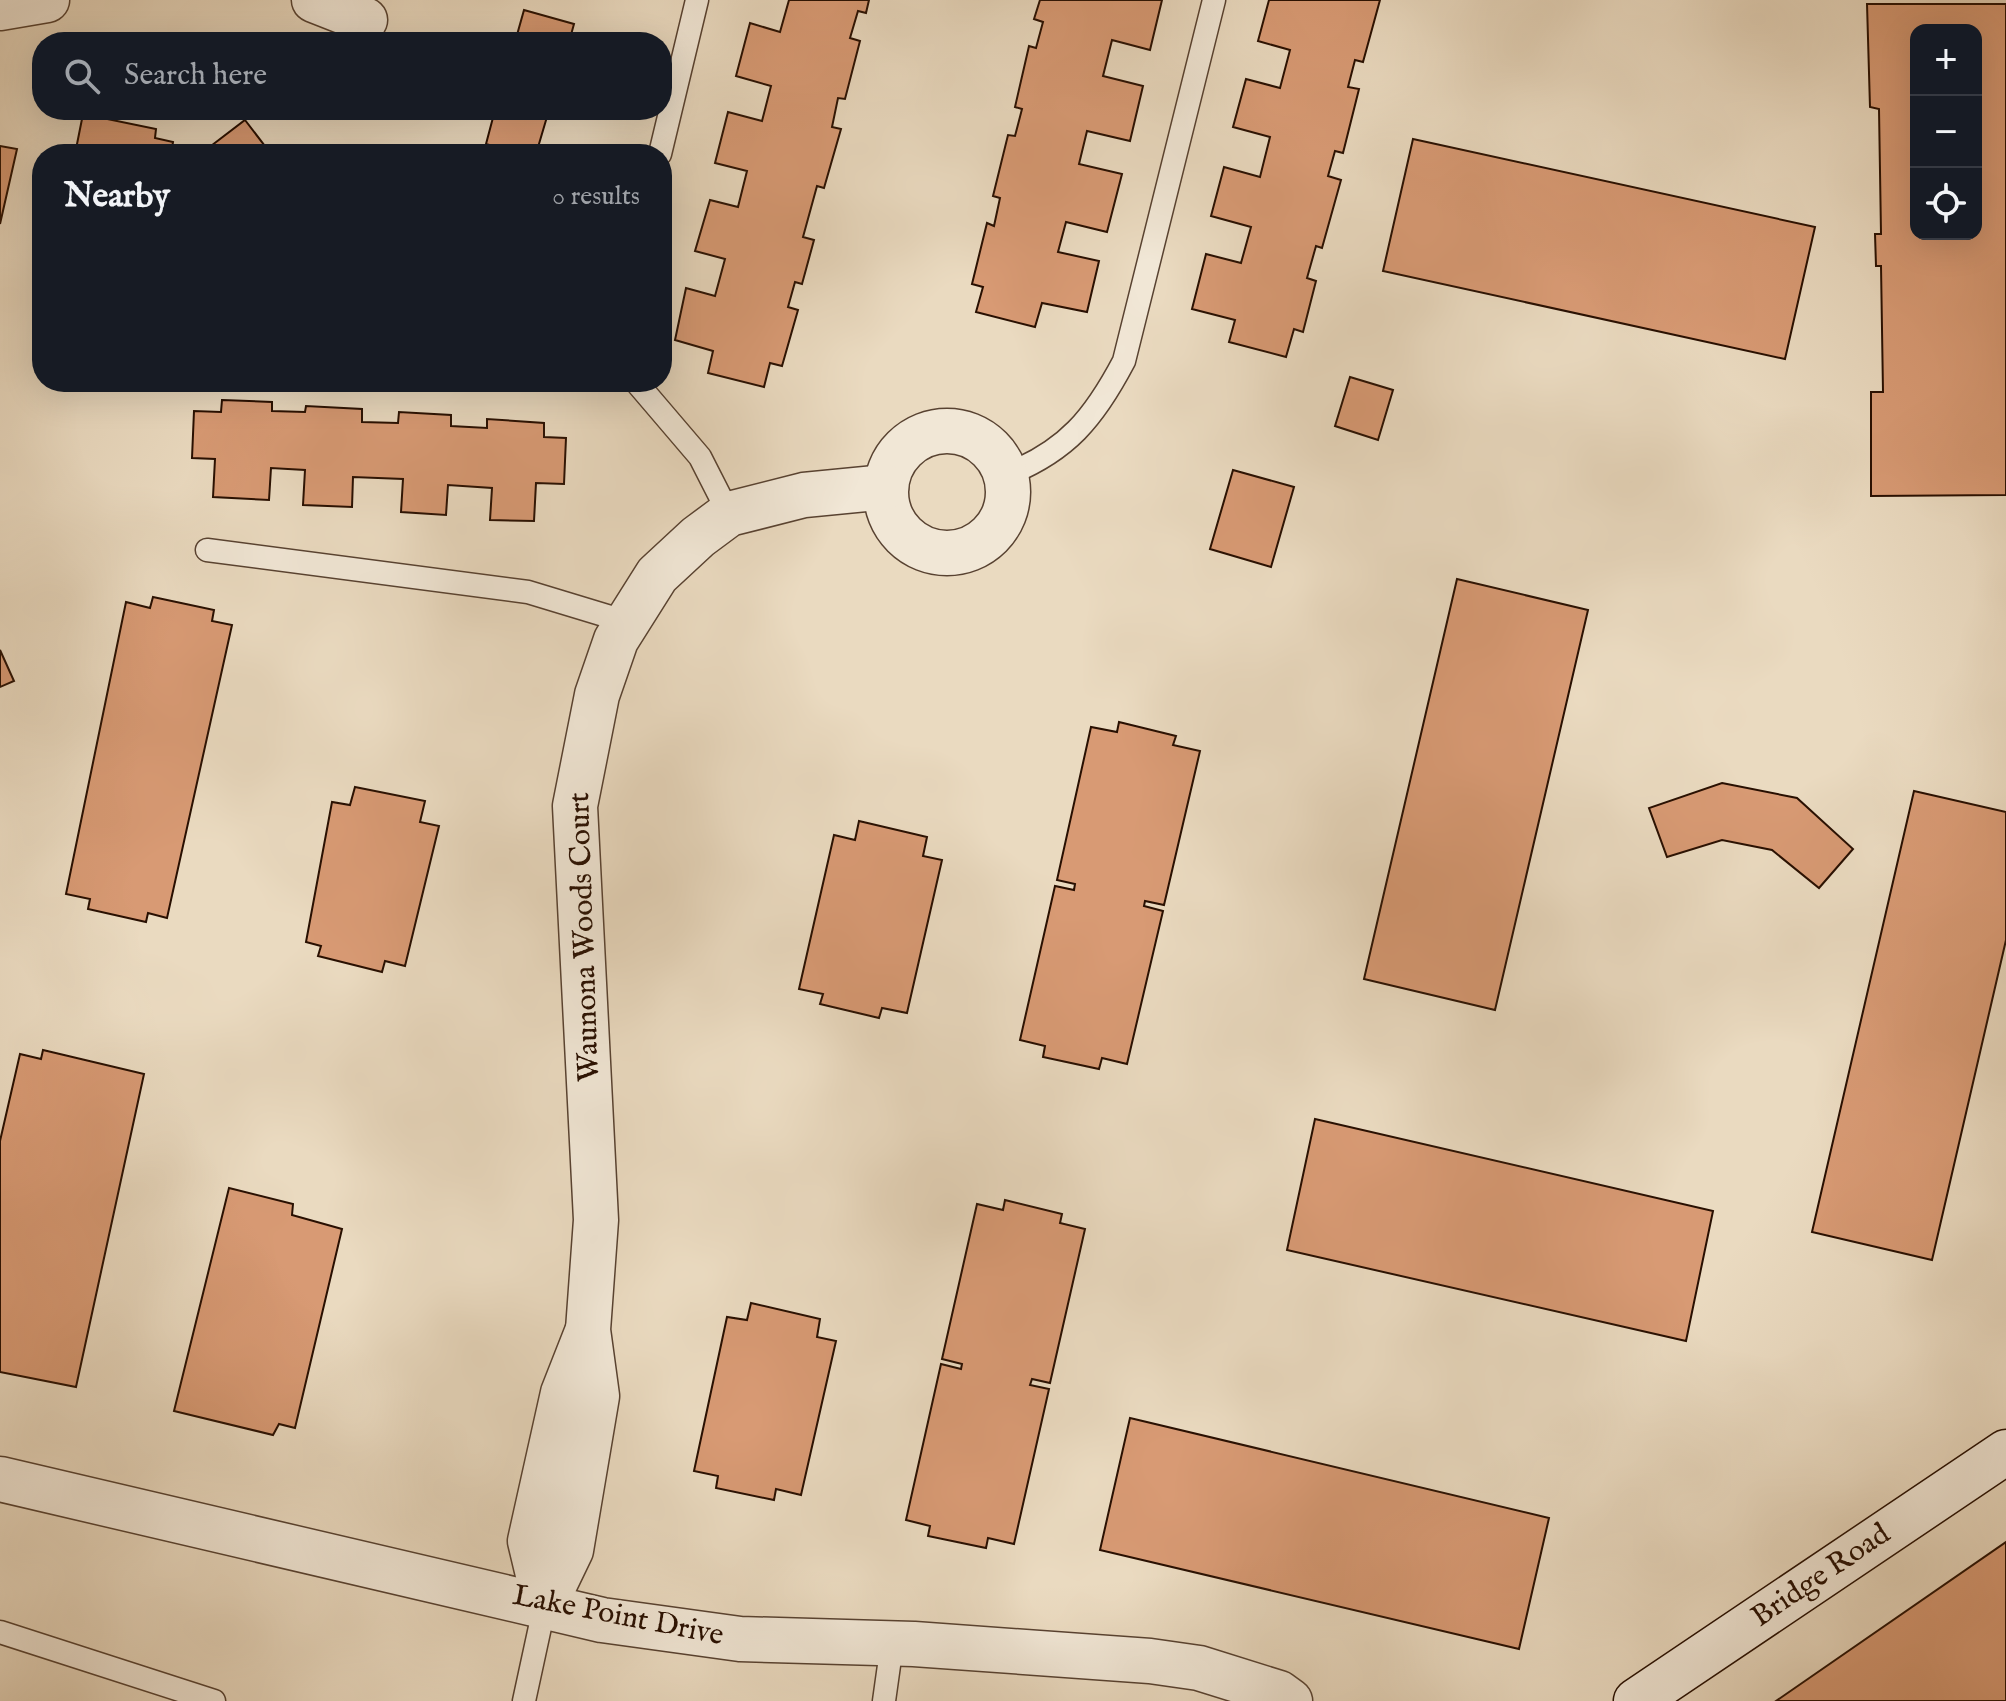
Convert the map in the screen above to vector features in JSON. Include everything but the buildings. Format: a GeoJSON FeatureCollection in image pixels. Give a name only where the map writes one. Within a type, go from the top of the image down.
{"type":"FeatureCollection","features":[{"type":"Feature","properties":{"kind":"street"},"geometry":{"type":"LineString","coordinates":[[0,8],[47,0]]}},
{"type":"Feature","properties":{"kind":"street"},"geometry":{"type":"LineString","coordinates":[[314,0],[365,20]]}},
{"type":"Feature","properties":{"kind":"street"},"geometry":{"type":"LineString","coordinates":[[941,432],[961,433],[981,442],[996,456],[1006,475],[1006,504],[995,531],[979,544],[952,552],[923,549],[907,539],[887,506],[886,487],[891,467],[903,450],[920,437],[941,432]]}},
{"type":"Feature","properties":{"kind":"street","name":"Waunona Woods Court"},"geometry":{"type":"LineString","coordinates":[[545,1604],[571,1550],[597,1396],[588,1330],[596,1220],[575,806],[597,695],[616,640],[657,575],[698,537],[729,514],[804,495],[886,487]]}},
{"type":"Feature","properties":{"kind":"street","name":"Bridge Road"},"geometry":{"type":"LineString","coordinates":[[1636,1701],[2006,1452]]}},
{"type":"Feature","properties":{"kind":"street","name":"Lake Point Drive"},"geometry":{"type":"LineString","coordinates":[[0,1479],[545,1604],[602,1620],[740,1639],[892,1644],[1150,1661],[1199,1668],[1279,1693],[1290,1701]]}},
{"type":"Feature","properties":{"kind":"lane"},"geometry":{"type":"LineString","coordinates":[[672,104],[697,0]]}},
{"type":"Feature","properties":{"kind":"lane"},"geometry":{"type":"LineString","coordinates":[[1006,475],[1030,465],[1067,442],[1100,405],[1124,361],[1214,0]]}},
{"type":"Feature","properties":{"kind":"lane"},"geometry":{"type":"LineString","coordinates":[[662,144],[668,120]]}},
{"type":"Feature","properties":{"kind":"lane"},"geometry":{"type":"LineString","coordinates":[[645,392],[700,457],[729,514]]}},
{"type":"Feature","properties":{"kind":"lane"},"geometry":{"type":"LineString","coordinates":[[207,550],[528,592],[627,622]]}},
{"type":"Feature","properties":{"kind":"lane"},"geometry":{"type":"LineString","coordinates":[[524,1701],[545,1604]]}},
{"type":"Feature","properties":{"kind":"lane"},"geometry":{"type":"LineString","coordinates":[[0,1632],[214,1701]]}},
{"type":"Feature","properties":{"kind":"lane"},"geometry":{"type":"LineString","coordinates":[[884,1701],[892,1644]]}}]}
